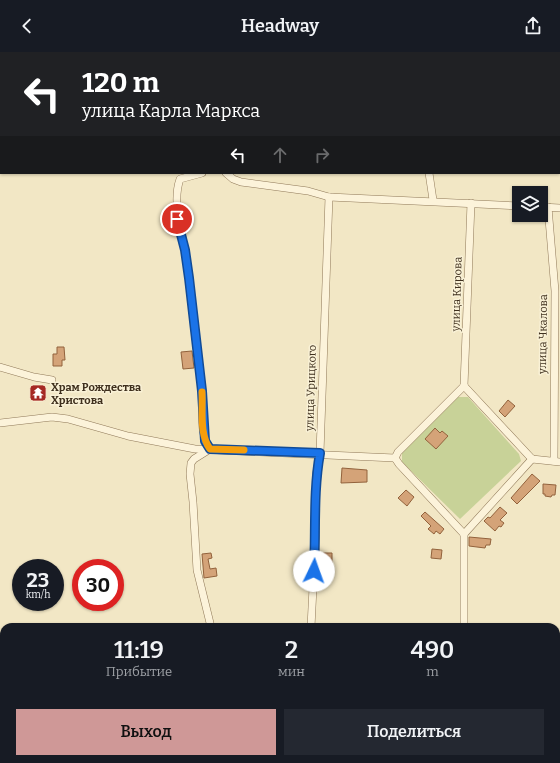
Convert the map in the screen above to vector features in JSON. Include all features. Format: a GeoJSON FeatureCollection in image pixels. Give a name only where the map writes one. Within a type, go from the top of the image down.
{"type":"FeatureCollection","features":[{"type":"Feature","properties":{"kind":"street"},"geometry":{"type":"LineString","coordinates":[[198,174],[180,179],[177,219],[185,250],[189,278],[202,391],[205,441],[210,449]]}},
{"type":"Feature","properties":{"kind":"street"},"geometry":{"type":"LineString","coordinates":[[227,174],[233,179],[242,182],[308,191],[329,196],[433,200],[512,206]]}},
{"type":"Feature","properties":{"kind":"street"},"geometry":{"type":"LineString","coordinates":[[429,174],[433,200]]}},
{"type":"Feature","properties":{"kind":"street","name":"улица Урицкого"},"geometry":{"type":"LineString","coordinates":[[311,623],[316,528],[316,476],[320,453],[329,196]]}},
{"type":"Feature","properties":{"kind":"street","name":"улица Кирова"},"geometry":{"type":"LineString","coordinates":[[464,386],[471,203]]}},
{"type":"Feature","properties":{"kind":"street"},"geometry":{"type":"LineString","coordinates":[[548,207],[560,208]]}},
{"type":"Feature","properties":{"kind":"street","name":"улица Чкалова"},"geometry":{"type":"LineString","coordinates":[[547,222],[555,291],[557,461]]}},
{"type":"Feature","properties":{"kind":"street"},"geometry":{"type":"LineString","coordinates":[[0,367],[34,377],[52,380]]}},
{"type":"Feature","properties":{"kind":"street"},"geometry":{"type":"LineString","coordinates":[[395,458],[398,452],[464,386],[532,460],[557,461]]}},
{"type":"Feature","properties":{"kind":"street"},"geometry":{"type":"LineString","coordinates":[[0,423],[52,417],[68,419],[128,436],[194,449],[320,453],[395,458],[464,534],[464,623]]}},
{"type":"Feature","properties":{"kind":"street"},"geometry":{"type":"LineString","coordinates":[[210,449],[194,459],[191,463],[190,474],[194,508],[197,570],[210,623]]}},
{"type":"Feature","properties":{"kind":"street"},"geometry":{"type":"LineString","coordinates":[[464,534],[532,460]]}},
{"type":"Feature","properties":{"kind":"green space"},"geometry":{"type":"Polygon","coordinates":[[[458,397],[468,397],[519,454],[521,461],[460,519],[402,462],[402,452],[458,397]]]}},
{"type":"Feature","properties":{"kind":"building"},"geometry":{"type":"Polygon","coordinates":[[[57,347],[64,347],[65,360],[62,360],[62,366],[53,366],[53,354],[57,354],[57,347]]]}},
{"type":"Feature","properties":{"kind":"building"},"geometry":{"type":"Polygon","coordinates":[[[192,351],[194,368],[183,369],[181,352],[192,351]]]}},
{"type":"Feature","properties":{"kind":"building"},"geometry":{"type":"Polygon","coordinates":[[[508,400],[515,406],[505,417],[499,411],[508,400]]]}},
{"type":"Feature","properties":{"kind":"building"},"geometry":{"type":"Polygon","coordinates":[[[435,428],[440,433],[442,431],[448,436],[436,449],[425,439],[435,428]]]}},
{"type":"Feature","properties":{"kind":"building"},"geometry":{"type":"Polygon","coordinates":[[[342,468],[367,470],[367,482],[341,483],[342,468]]]}},
{"type":"Feature","properties":{"kind":"building"},"geometry":{"type":"Polygon","coordinates":[[[532,474],[540,481],[517,504],[511,498],[532,474]]]}},
{"type":"Feature","properties":{"kind":"building"},"geometry":{"type":"Polygon","coordinates":[[[543,484],[556,485],[555,495],[552,495],[551,497],[545,496],[545,494],[543,494],[543,484]]]}},
{"type":"Feature","properties":{"kind":"building"},"geometry":{"type":"Polygon","coordinates":[[[406,490],[414,497],[407,506],[398,498],[406,490]]]}},
{"type":"Feature","properties":{"kind":"building"},"geometry":{"type":"Polygon","coordinates":[[[500,507],[507,513],[500,520],[504,523],[495,531],[484,521],[488,517],[490,518],[500,507]]]}},
{"type":"Feature","properties":{"kind":"building"},"geometry":{"type":"Polygon","coordinates":[[[425,512],[444,529],[440,534],[436,531],[434,534],[428,529],[431,526],[421,516],[425,512]]]}},
{"type":"Feature","properties":{"kind":"building"},"geometry":{"type":"Polygon","coordinates":[[[469,537],[491,539],[490,545],[486,545],[485,548],[469,546],[469,537]]]}},
{"type":"Feature","properties":{"kind":"building"},"geometry":{"type":"Polygon","coordinates":[[[432,549],[442,550],[441,559],[431,558],[432,549]]]}},
{"type":"Feature","properties":{"kind":"building"},"geometry":{"type":"Polygon","coordinates":[[[211,553],[212,558],[208,559],[210,569],[216,568],[217,576],[204,578],[202,554],[211,553]]]}},
{"type":"Feature","properties":{"kind":"building"},"geometry":{"type":"Polygon","coordinates":[[[323,553],[332,553],[332,565],[322,565],[323,553]]]}},
{"type":"Feature","properties":{"kind":"slow traffic"},"geometry":{"type":"LineString","coordinates":[[202,392],[203,425],[207,445],[210,449],[244,450]]}},
{"type":"Feature","properties":{"kind":"place","name":"Храм Рождества Христова"},"geometry":{"type":"Point","coordinates":[38,393]}},
{"type":"Feature","properties":{"kind":"route"},"geometry":{"type":"LineString","coordinates":[[177,219],[185,250],[189,278],[202,391],[205,441],[210,449],[320,453],[316,476],[314,571]]}}]}
